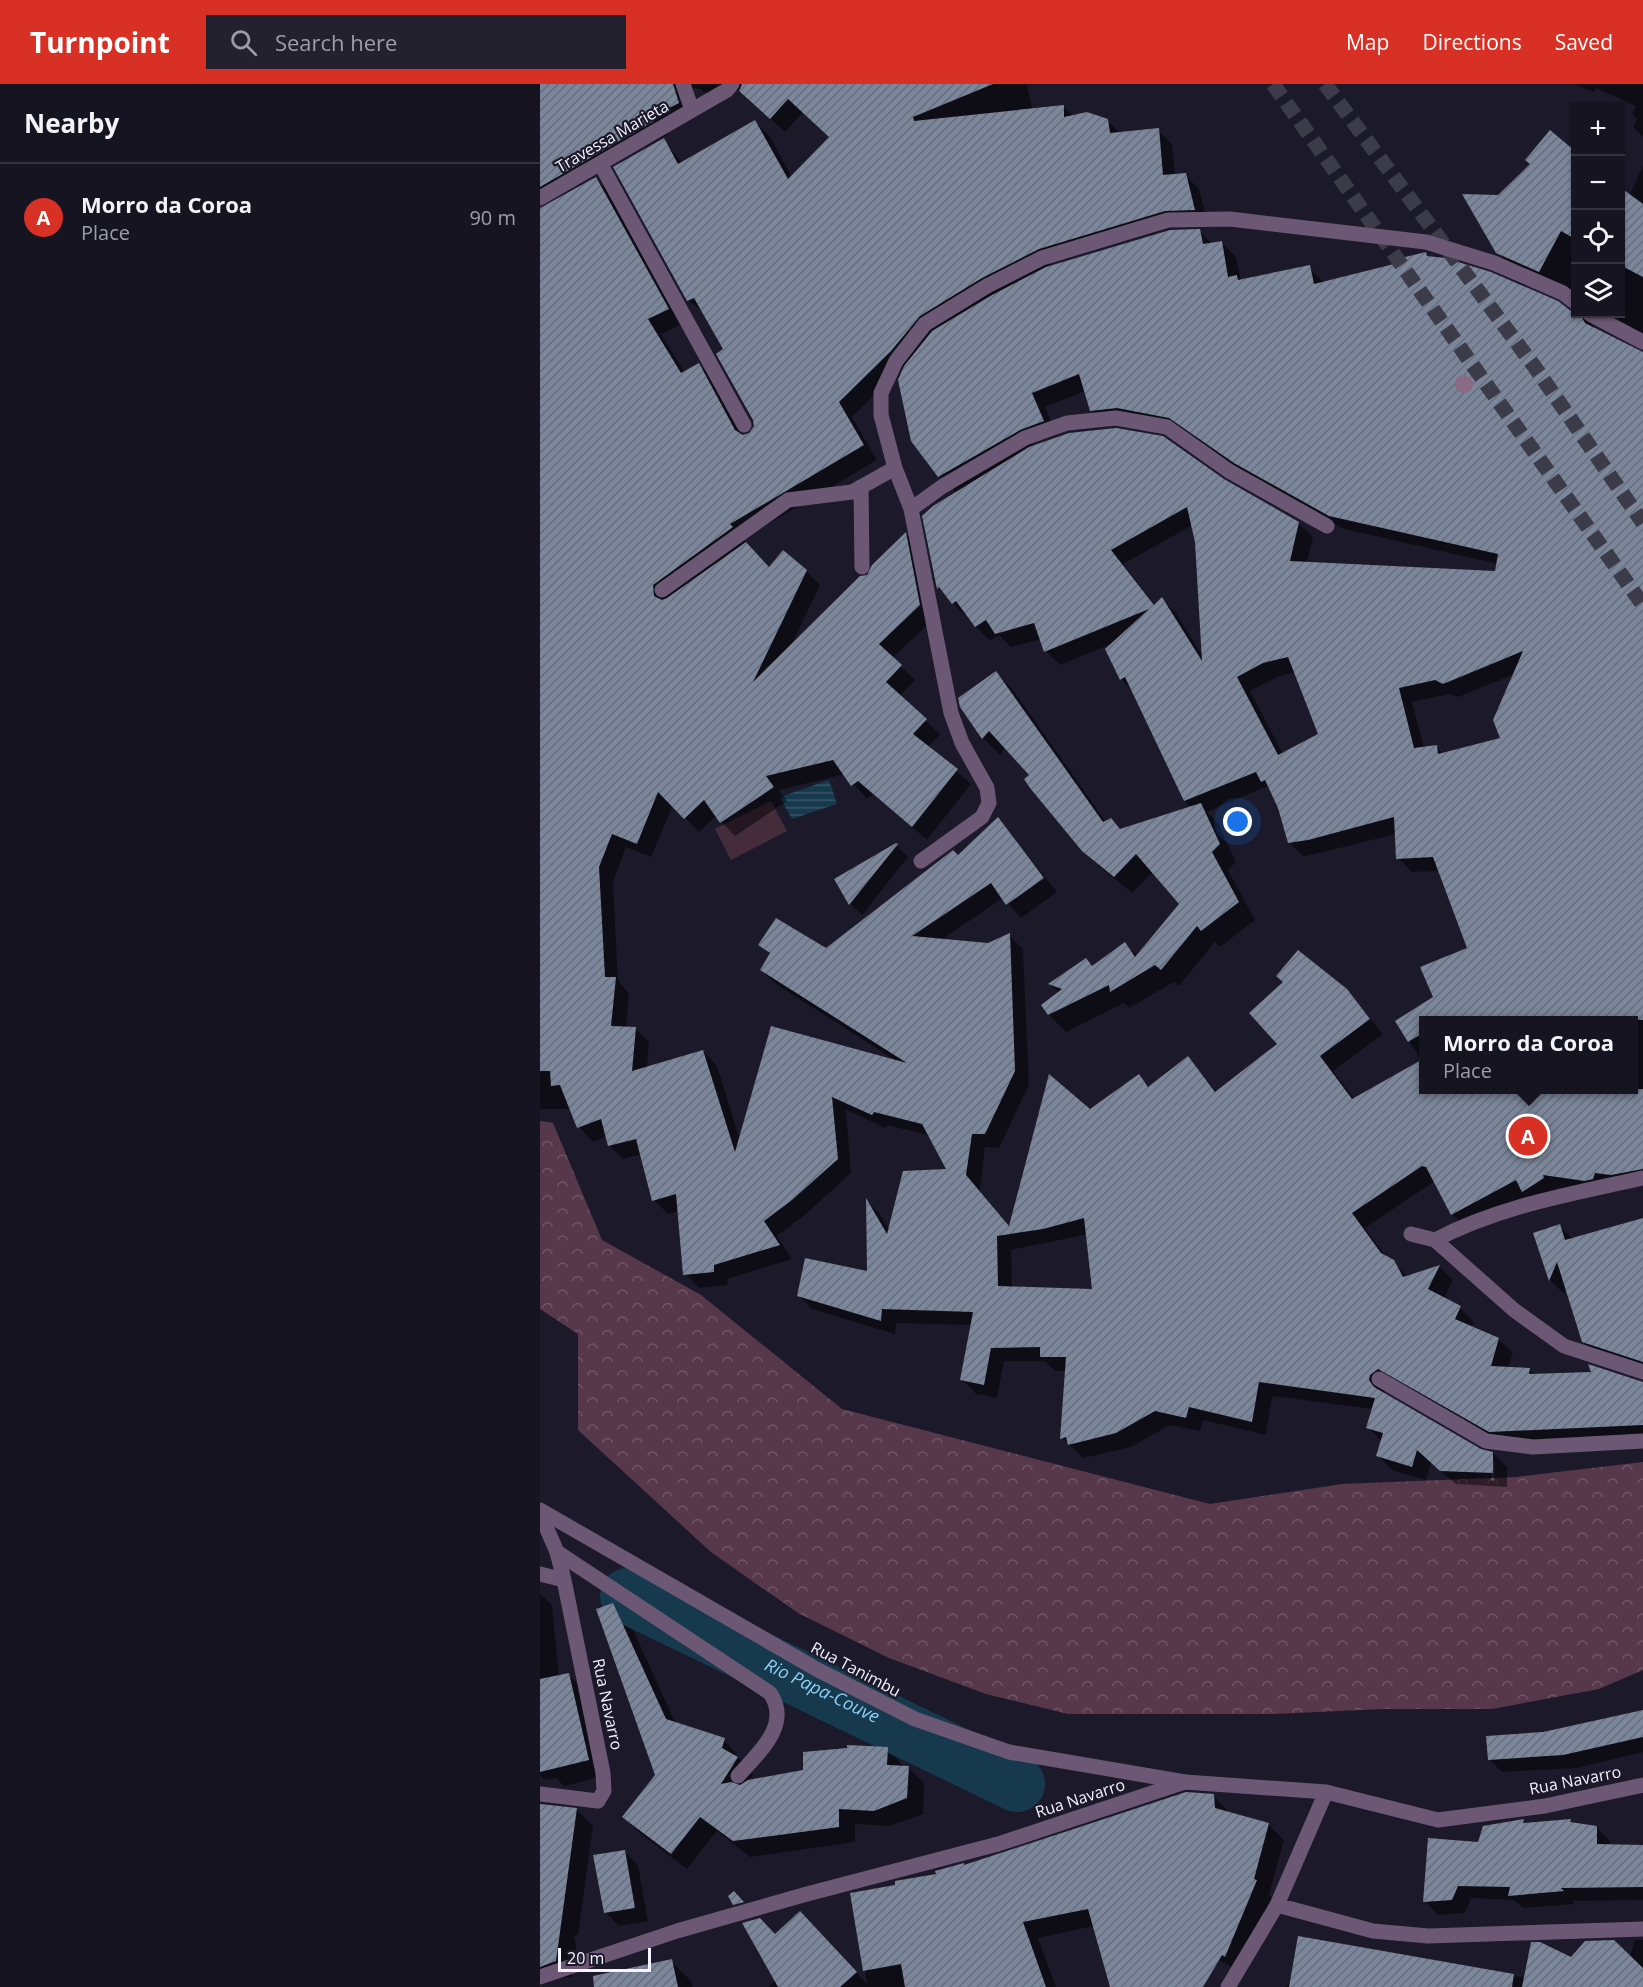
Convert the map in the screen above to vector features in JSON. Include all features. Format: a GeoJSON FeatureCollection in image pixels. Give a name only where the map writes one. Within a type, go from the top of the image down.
{"type":"FeatureCollection","features":[{"type":"Feature","properties":{"kind":"street"},"geometry":{"type":"LineString","coordinates":[[683,84],[692,110]]}},
{"type":"Feature","properties":{"kind":"street","name":"Travessa Marieta"},"geometry":{"type":"LineString","coordinates":[[540,198],[601,165],[732,84]]}},
{"type":"Feature","properties":{"kind":"street"},"geometry":{"type":"LineString","coordinates":[[601,165],[744,425]]}},
{"type":"Feature","properties":{"kind":"street"},"geometry":{"type":"LineString","coordinates":[[921,861],[982,817],[989,803],[987,788],[962,742],[951,713],[911,509],[895,468],[881,415],[881,393],[896,361],[925,324],[987,286],[1042,258],[1168,220],[1230,219],[1426,242],[1494,263],[1563,293],[1571,300]]}},
{"type":"Feature","properties":{"kind":"street"},"geometry":{"type":"LineString","coordinates":[[1598,318],[1643,342]]}},
{"type":"Feature","properties":{"kind":"street"},"geometry":{"type":"LineString","coordinates":[[911,509],[943,486],[1025,438],[1067,423],[1116,418],[1167,427],[1229,471],[1327,526]]}},
{"type":"Feature","properties":{"kind":"street"},"geometry":{"type":"LineString","coordinates":[[662,590],[788,500],[852,492],[895,468]]}},
{"type":"Feature","properties":{"kind":"street"},"geometry":{"type":"LineString","coordinates":[[861,487],[862,567]]}},
{"type":"Feature","properties":{"kind":"street"},"geometry":{"type":"LineString","coordinates":[[1435,1240],[1456,1229],[1527,1204],[1642,1178]]}},
{"type":"Feature","properties":{"kind":"street"},"geometry":{"type":"LineString","coordinates":[[1411,1234],[1435,1240],[1514,1310],[1563,1346],[1643,1372]]}},
{"type":"Feature","properties":{"kind":"street"},"geometry":{"type":"LineString","coordinates":[[1379,1379],[1486,1440],[1533,1447],[1643,1441]]}},
{"type":"Feature","properties":{"kind":"street"},"geometry":{"type":"LineString","coordinates":[[540,1511],[557,1552],[564,1580],[540,1574]]}},
{"type":"Feature","properties":{"kind":"street","name":"Rua Tanimbu"},"geometry":{"type":"LineString","coordinates":[[540,1511],[818,1670],[915,1719],[1009,1752],[1185,1782]]}},
{"type":"Feature","properties":{"kind":"street"},"geometry":{"type":"LineString","coordinates":[[557,1552],[770,1693],[777,1704],[774,1733],[738,1776]]}},
{"type":"Feature","properties":{"kind":"street","name":"Rua Navarro"},"geometry":{"type":"LineString","coordinates":[[540,1794],[598,1801],[604,1791],[603,1773],[564,1580]]}},
{"type":"Feature","properties":{"kind":"street","name":"Rua Navarro"},"geometry":{"type":"LineString","coordinates":[[540,1977],[677,1931],[807,1893],[998,1844],[1185,1782],[1326,1792],[1438,1820],[1545,1806],[1643,1785]]}},
{"type":"Feature","properties":{"kind":"street"},"geometry":{"type":"LineString","coordinates":[[1228,1987],[1277,1905],[1326,1792]]}},
{"type":"Feature","properties":{"kind":"street"},"geometry":{"type":"LineString","coordinates":[[1277,1905],[1373,1931],[1428,1936],[1643,1929]]}},
{"type":"Feature","properties":{"kind":"shaded area"},"geometry":{"type":"Polygon","coordinates":[[[771,801],[787,831],[731,860],[715,829],[771,801]]]}},
{"type":"Feature","properties":{"kind":"green space"},"geometry":{"type":"Polygon","coordinates":[[[540,1121],[553,1123],[602,1240],[701,1295],[842,1409],[1210,1504],[1342,1484],[1516,1477],[1643,1462],[1643,1670],[1599,1689],[1492,1709],[1384,1709],[1272,1714],[1068,1714],[986,1694],[889,1658],[798,1613],[711,1552],[578,1430],[578,1334],[540,1309],[540,1121]]]}},
{"type":"Feature","properties":{"kind":"water"},"geometry":{"type":"Polygon","coordinates":[[[829,780],[837,804],[792,819],[780,797],[829,780]]]}},
{"type":"Feature","properties":{"kind":"building"},"geometry":{"type":"Polygon","coordinates":[[[540,84],[673,84],[679,103],[652,117],[654,121],[540,187],[540,84]]]}},
{"type":"Feature","properties":{"kind":"building"},"geometry":{"type":"Polygon","coordinates":[[[742,84],[993,84],[913,117],[914,121],[1064,105],[1064,117],[1087,112],[1108,119],[1110,133],[1159,128],[1163,175],[1186,173],[1195,210],[1165,211],[1039,249],[982,278],[920,316],[891,351],[839,402],[864,445],[730,524],[733,527],[653,585],[654,596],[662,600],[667,598],[746,542],[769,567],[783,550],[807,570],[753,682],[860,576],[867,575],[872,565],[906,532],[920,605],[879,644],[902,665],[886,682],[927,719],[913,734],[958,769],[912,827],[858,781],[851,786],[833,760],[766,776],[774,787],[720,823],[704,800],[684,819],[658,792],[637,844],[612,834],[599,867],[605,977],[616,977],[611,1026],[636,1027],[632,1071],[703,1050],[735,1152],[771,1026],[907,1063],[760,970],[770,953],[758,945],[776,918],[826,948],[953,850],[958,855],[998,817],[1044,878],[1006,905],[991,883],[912,936],[988,943],[1010,933],[1015,1071],[985,1134],[972,1134],[966,1175],[1009,1226],[1049,1074],[1090,1109],[1139,1074],[1148,1087],[1188,1056],[1215,1092],[1277,1044],[1249,1013],[1283,982],[1276,976],[1298,950],[1347,989],[1370,1019],[1320,1056],[1352,1099],[1419,1061],[1419,1094],[1638,1094],[1638,1089],[1643,1089],[1643,1169],[1611,1175],[1595,1173],[1593,1179],[1585,1181],[1543,1175],[1544,1178],[1522,1192],[1516,1180],[1451,1215],[1426,1167],[1422,1166],[1352,1213],[1381,1253],[1394,1260],[1403,1277],[1440,1265],[1428,1289],[1461,1306],[1455,1319],[1499,1338],[1491,1366],[1530,1368],[1529,1374],[1591,1372],[1588,1364],[1643,1382],[1643,1425],[1489,1432],[1378,1369],[1370,1375],[1369,1380],[1374,1387],[1481,1449],[1493,1452],[1493,1473],[1440,1471],[1417,1450],[1412,1467],[1376,1456],[1383,1433],[1366,1428],[1375,1398],[1259,1382],[1252,1422],[1189,1407],[1186,1418],[1155,1411],[1116,1433],[1068,1445],[1066,1437],[1060,1439],[1066,1357],[1040,1357],[1040,1347],[991,1348],[984,1385],[960,1380],[973,1312],[882,1309],[881,1321],[797,1296],[805,1258],[867,1271],[866,1198],[887,1234],[903,1171],[946,1169],[922,1124],[874,1112],[872,1115],[832,1097],[838,1159],[792,1200],[764,1221],[780,1245],[714,1265],[714,1272],[683,1275],[676,1194],[652,1201],[636,1139],[608,1146],[601,1119],[577,1128],[560,1085],[551,1086],[550,1071],[540,1071],[540,208],[596,177],[669,309],[648,319],[681,373],[699,363],[735,430],[743,435],[749,433],[754,426],[753,420],[716,354],[723,349],[694,298],[687,301],[613,167],[664,138],[678,164],[755,120],[788,179],[829,137],[788,99],[770,119],[739,91],[742,84]],[[1084,1218],[1043,1229],[997,1236],[998,1286],[1092,1289],[1084,1218]]]}},
{"type":"Feature","properties":{"kind":"building"},"geometry":{"type":"Polygon","coordinates":[[[1550,130],[1571,148],[1571,237],[1561,231],[1539,272],[1496,253],[1462,194],[1498,195],[1530,164],[1525,160],[1550,130]]]}},
{"type":"Feature","properties":{"kind":"building"},"geometry":{"type":"Polygon","coordinates":[[[1625,191],[1643,204],[1643,277],[1625,268],[1625,191]]]}},
{"type":"Feature","properties":{"kind":"building"},"geometry":{"type":"Polygon","coordinates":[[[1200,229],[1203,244],[1222,241],[1228,277],[1237,275],[1238,280],[1310,265],[1314,284],[1402,262],[1401,258],[1426,252],[1427,256],[1445,258],[1491,272],[1558,301],[1571,311],[1571,318],[1582,318],[1585,323],[1643,352],[1643,1020],[1638,1020],[1638,1016],[1419,1016],[1419,1035],[1408,1042],[1395,1021],[1433,997],[1420,967],[1467,948],[1433,857],[1396,859],[1394,817],[1308,840],[1288,843],[1278,808],[1265,780],[1261,782],[1256,772],[1184,801],[1125,677],[1120,680],[1105,649],[1149,609],[1044,652],[1034,623],[995,634],[986,620],[975,627],[956,601],[952,604],[939,587],[937,589],[922,516],[933,506],[1029,447],[1069,433],[1116,428],[1163,436],[1224,479],[1299,522],[1290,561],[1495,571],[1498,554],[1329,516],[1234,463],[1169,418],[1117,408],[1090,411],[1079,374],[1032,393],[1044,421],[1020,430],[938,477],[911,441],[898,380],[904,366],[932,331],[992,295],[1046,267],[1170,230],[1200,229]],[[1187,507],[1111,550],[1154,605],[1162,597],[1202,661],[1195,542],[1187,507]],[[1523,651],[1443,684],[1435,680],[1399,688],[1414,748],[1437,745],[1438,754],[1500,738],[1493,720],[1523,651]],[[1288,657],[1263,663],[1237,677],[1278,755],[1318,734],[1288,657]]]}},
{"type":"Feature","properties":{"kind":"building"},"geometry":{"type":"Polygon","coordinates":[[[996,671],[1103,822],[1111,818],[1120,829],[1201,803],[1220,844],[1212,852],[1239,902],[1201,931],[1197,926],[1161,970],[1155,965],[1110,992],[1109,985],[1048,1015],[1041,1005],[1062,989],[1048,984],[1086,958],[1092,966],[1125,942],[1135,957],[1179,904],[1136,854],[1114,877],[1082,851],[1030,788],[1024,779],[1029,775],[989,731],[982,739],[960,707],[958,698],[996,671]]]}},
{"type":"Feature","properties":{"kind":"building"},"geometry":{"type":"Polygon","coordinates":[[[896,843],[898,844],[849,905],[834,879],[896,843]]]}},
{"type":"Feature","properties":{"kind":"building"},"geometry":{"type":"Polygon","coordinates":[[[1643,1218],[1643,1362],[1582,1342],[1557,1262],[1549,1281],[1533,1233],[1560,1224],[1565,1240],[1643,1218]]]}},
{"type":"Feature","properties":{"kind":"building"},"geometry":{"type":"Polygon","coordinates":[[[613,1603],[666,1719],[725,1738],[722,1748],[738,1757],[721,1784],[731,1782],[740,1785],[748,1780],[803,1770],[803,1752],[847,1748],[847,1745],[888,1747],[887,1765],[909,1766],[907,1798],[874,1811],[839,1809],[839,1827],[733,1841],[700,1817],[671,1854],[622,1817],[655,1775],[596,1609],[613,1603]]]}},
{"type":"Feature","properties":{"kind":"building"},"geometry":{"type":"Polygon","coordinates":[[[569,1673],[589,1760],[540,1772],[540,1679],[569,1673]]]}},
{"type":"Feature","properties":{"kind":"building"},"geometry":{"type":"Polygon","coordinates":[[[1643,1710],[1643,1737],[1563,1755],[1488,1760],[1486,1736],[1543,1732],[1643,1710]]]}},
{"type":"Feature","properties":{"kind":"building"},"geometry":{"type":"Polygon","coordinates":[[[1186,1792],[1214,1794],[1215,1808],[1269,1823],[1254,1879],[1257,1880],[1225,1957],[1222,1955],[1203,1987],[1110,1987],[1088,1909],[1023,1922],[1046,1987],[905,1987],[901,1964],[863,1971],[850,1893],[895,1885],[895,1881],[936,1874],[935,1871],[964,1863],[964,1865],[1186,1792]]]}},
{"type":"Feature","properties":{"kind":"building"},"geometry":{"type":"Polygon","coordinates":[[[540,1804],[577,1808],[556,1961],[540,1967],[540,1804]]]}},
{"type":"Feature","properties":{"kind":"building"},"geometry":{"type":"Polygon","coordinates":[[[1524,1819],[1523,1823],[1571,1819],[1570,1822],[1597,1826],[1597,1844],[1643,1845],[1643,1887],[1561,1888],[1564,1891],[1508,1896],[1510,1887],[1458,1886],[1452,1900],[1423,1902],[1428,1838],[1478,1842],[1483,1826],[1524,1819]]]}},
{"type":"Feature","properties":{"kind":"building"},"geometry":{"type":"Polygon","coordinates":[[[625,1850],[635,1908],[604,1913],[593,1855],[625,1850]]]}},
{"type":"Feature","properties":{"kind":"building"},"geometry":{"type":"Polygon","coordinates":[[[734,1891],[744,1902],[733,1905],[728,1896],[734,1891]]]}},
{"type":"Feature","properties":{"kind":"building"},"geometry":{"type":"Polygon","coordinates":[[[800,1911],[857,1972],[840,1987],[778,1987],[742,1923],[760,1918],[775,1934],[800,1911]]]}},
{"type":"Feature","properties":{"kind":"building"},"geometry":{"type":"Polygon","coordinates":[[[1298,1936],[1514,1974],[1512,1987],[1289,1987],[1298,1936]]]}},
{"type":"Feature","properties":{"kind":"building"},"geometry":{"type":"Polygon","coordinates":[[[1614,1940],[1643,1968],[1643,1987],[1522,1987],[1531,1942],[1540,1942],[1571,1957],[1585,1941],[1614,1940]]]}},
{"type":"Feature","properties":{"kind":"building"},"geometry":{"type":"Polygon","coordinates":[[[672,1959],[678,1987],[594,1987],[593,1976],[672,1959]]]}},
{"type":"Feature","properties":{"kind":"waterway","name":"Rio Papa-Couve"},"geometry":{"type":"LineString","coordinates":[[628,1596],[1017,1784]]}},
{"type":"Feature","properties":{"kind":"tunnel"},"geometry":{"type":"LineString","coordinates":[[1273,84],[1643,605]]}},
{"type":"Feature","properties":{"kind":"tunnel"},"geometry":{"type":"LineString","coordinates":[[1325,84],[1534,366],[1643,523]]}},
{"type":"Feature","properties":{"kind":"place","name":"Morro da Coroa"},"geometry":{"type":"Point","coordinates":[1528,1136]}}]}
